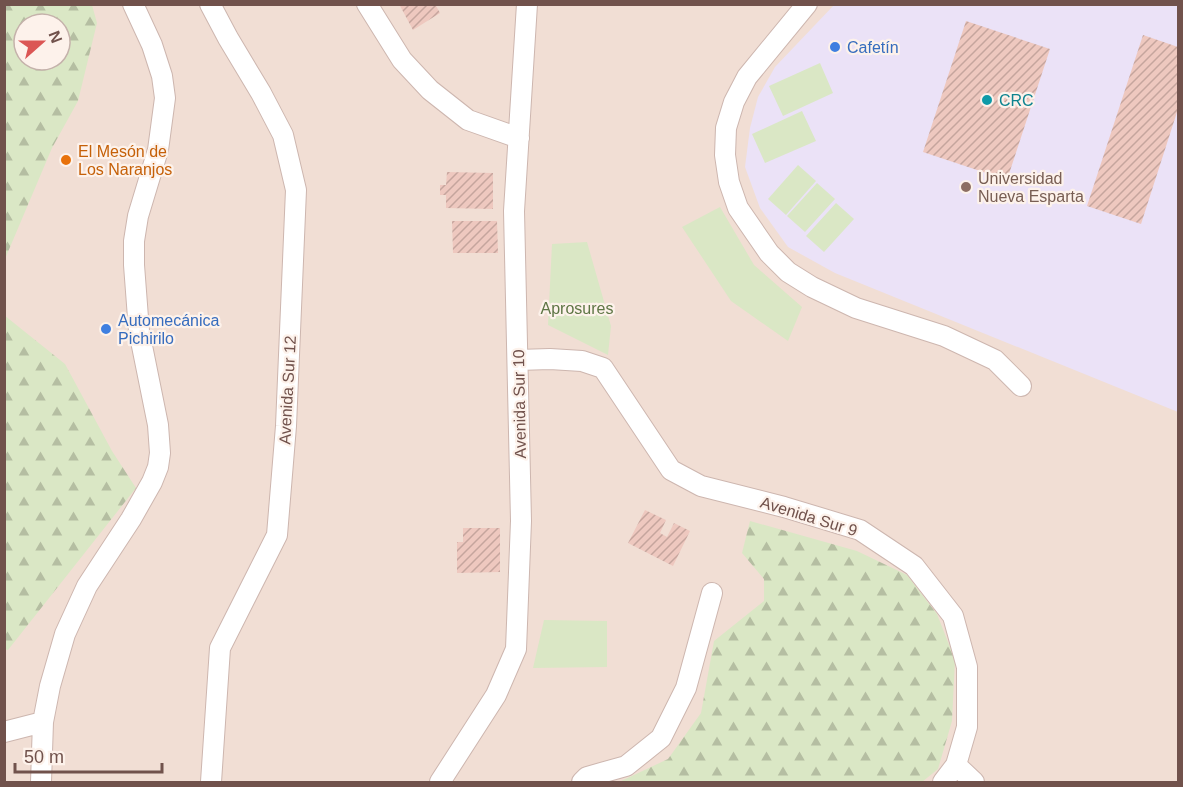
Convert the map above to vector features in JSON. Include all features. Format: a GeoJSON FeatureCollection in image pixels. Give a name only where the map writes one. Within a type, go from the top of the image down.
{"type":"FeatureCollection","features":[{"type":"Feature","properties":{"kind":"street"},"geometry":{"type":"LineString","coordinates":[[41,783],[43,722],[50,686],[65,634],[87,586],[131,519],[152,482],[160,453],[158,425],[139,331],[134,241],[138,216],[158,150],[165,98],[162,76],[152,45],[134,4]]}},
{"type":"Feature","properties":{"kind":"street","name":"Avenida Sur 12"},"geometry":{"type":"LineString","coordinates":[[210,4],[283,135],[296,190],[286,426],[277,535],[220,648],[211,783]]}},
{"type":"Feature","properties":{"kind":"street"},"geometry":{"type":"LineString","coordinates":[[367,4],[402,60],[430,90],[468,120],[519,138]]}},
{"type":"Feature","properties":{"kind":"street","name":"Avenida Sur 10"},"geometry":{"type":"LineString","coordinates":[[440,783],[496,695],[516,649],[521,521],[514,212],[527,4]]}},
{"type":"Feature","properties":{"kind":"street"},"geometry":{"type":"LineString","coordinates":[[807,4],[747,77],[734,102],[726,128],[725,155],[729,182],[738,208],[769,253],[788,272],[856,309],[944,336],[995,360],[1021,386]]}},
{"type":"Feature","properties":{"kind":"street","name":"Avenida Sur 9"},"geometry":{"type":"LineString","coordinates":[[518,360],[550,358],[582,361],[603,368],[671,470],[701,486],[861,530],[914,566],[953,616],[967,667],[968,727],[956,765],[943,783]]}},
{"type":"Feature","properties":{"kind":"street"},"geometry":{"type":"LineString","coordinates":[[582,783],[587,777],[626,766],[661,738],[686,688],[712,593]]}},
{"type":"Feature","properties":{"kind":"street"},"geometry":{"type":"LineString","coordinates":[[4,732],[43,722]]}},
{"type":"Feature","properties":{"kind":"street"},"geometry":{"type":"LineString","coordinates":[[956,765],[974,783]]}},
{"type":"Feature","properties":{"kind":"shaded area"},"geometry":{"type":"Polygon","coordinates":[[[5,5],[1178,5],[1178,782],[5,782],[5,5]]]}},
{"type":"Feature","properties":{"kind":"shaded area","name":"Universidad Nueva Esparta"},"geometry":{"type":"Polygon","coordinates":[[[834,5],[1178,5],[1178,412],[835,273],[788,247],[760,208],[745,167],[750,128],[758,97],[775,67],[834,5]]]}},
{"type":"Feature","properties":{"kind":"green space"},"geometry":{"type":"Polygon","coordinates":[[[5,4],[92,5],[97,23],[78,101],[52,148],[5,259],[5,4]]]}},
{"type":"Feature","properties":{"kind":"green space"},"geometry":{"type":"Polygon","coordinates":[[[820,63],[833,93],[783,116],[769,86],[820,63]]]}},
{"type":"Feature","properties":{"kind":"green space"},"geometry":{"type":"Polygon","coordinates":[[[802,111],[816,141],[765,163],[752,134],[802,111]]]}},
{"type":"Feature","properties":{"kind":"green space"},"geometry":{"type":"Polygon","coordinates":[[[798,165],[816,181],[786,215],[768,199],[798,165]]]}},
{"type":"Feature","properties":{"kind":"green space"},"geometry":{"type":"Polygon","coordinates":[[[817,183],[835,199],[805,232],[787,216],[817,183]]]}},
{"type":"Feature","properties":{"kind":"green space"},"geometry":{"type":"Polygon","coordinates":[[[836,203],[854,219],[824,252],[806,236],[836,203]]]}},
{"type":"Feature","properties":{"kind":"green space"},"geometry":{"type":"Polygon","coordinates":[[[720,207],[754,265],[802,307],[788,341],[731,301],[682,227],[720,207]]]}},
{"type":"Feature","properties":{"kind":"green space","name":"Aprosures"},"geometry":{"type":"Polygon","coordinates":[[[587,242],[611,326],[608,355],[548,325],[552,244],[587,242]]]}},
{"type":"Feature","properties":{"kind":"green space"},"geometry":{"type":"Polygon","coordinates":[[[4,315],[65,364],[112,451],[136,488],[8,650],[4,649],[4,315]]]}},
{"type":"Feature","properties":{"kind":"green space"},"geometry":{"type":"Polygon","coordinates":[[[750,521],[857,551],[907,575],[937,614],[955,660],[952,721],[938,769],[922,782],[619,782],[668,759],[701,713],[714,641],[764,601],[764,579],[742,553],[750,521]]]}},
{"type":"Feature","properties":{"kind":"green space"},"geometry":{"type":"Polygon","coordinates":[[[544,620],[607,621],[607,667],[533,668],[544,620]]]}},
{"type":"Feature","properties":{"kind":"building"},"geometry":{"type":"Polygon","coordinates":[[[399,4],[435,4],[440,13],[413,30],[399,4]]]}},
{"type":"Feature","properties":{"kind":"building","name":"CRC"},"geometry":{"type":"Polygon","coordinates":[[[966,21],[1050,49],[1007,180],[923,152],[966,21]]]}},
{"type":"Feature","properties":{"kind":"building"},"geometry":{"type":"Polygon","coordinates":[[[1143,35],[1178,47],[1178,109],[1141,224],[1087,206],[1143,35]]]}},
{"type":"Feature","properties":{"kind":"building"},"geometry":{"type":"Polygon","coordinates":[[[447,172],[493,173],[493,209],[446,208],[446,195],[440,195],[440,185],[446,185],[447,172]]]}},
{"type":"Feature","properties":{"kind":"building"},"geometry":{"type":"Polygon","coordinates":[[[452,221],[497,221],[498,253],[453,253],[452,221]]]}},
{"type":"Feature","properties":{"kind":"building"},"geometry":{"type":"Polygon","coordinates":[[[645,510],[666,520],[660,533],[667,537],[674,523],[690,531],[673,566],[628,543],[645,510]]]}},
{"type":"Feature","properties":{"kind":"building"},"geometry":{"type":"Polygon","coordinates":[[[463,528],[500,528],[500,572],[457,573],[457,542],[463,542],[463,528]]]}},
{"type":"Feature","properties":{"kind":"place","name":"Cafetín"},"geometry":{"type":"Point","coordinates":[835,47]}},
{"type":"Feature","properties":{"kind":"place","name":"CRC"},"geometry":{"type":"Point","coordinates":[987,100]}},
{"type":"Feature","properties":{"kind":"place","name":"El Mesón de Los Naranjos"},"geometry":{"type":"Point","coordinates":[66,160]}},
{"type":"Feature","properties":{"kind":"place","name":"Universidad Nueva Esparta"},"geometry":{"type":"Point","coordinates":[966,187]}},
{"type":"Feature","properties":{"kind":"place","name":"Automecánica Pichirilo"},"geometry":{"type":"Point","coordinates":[106,329]}}]}
